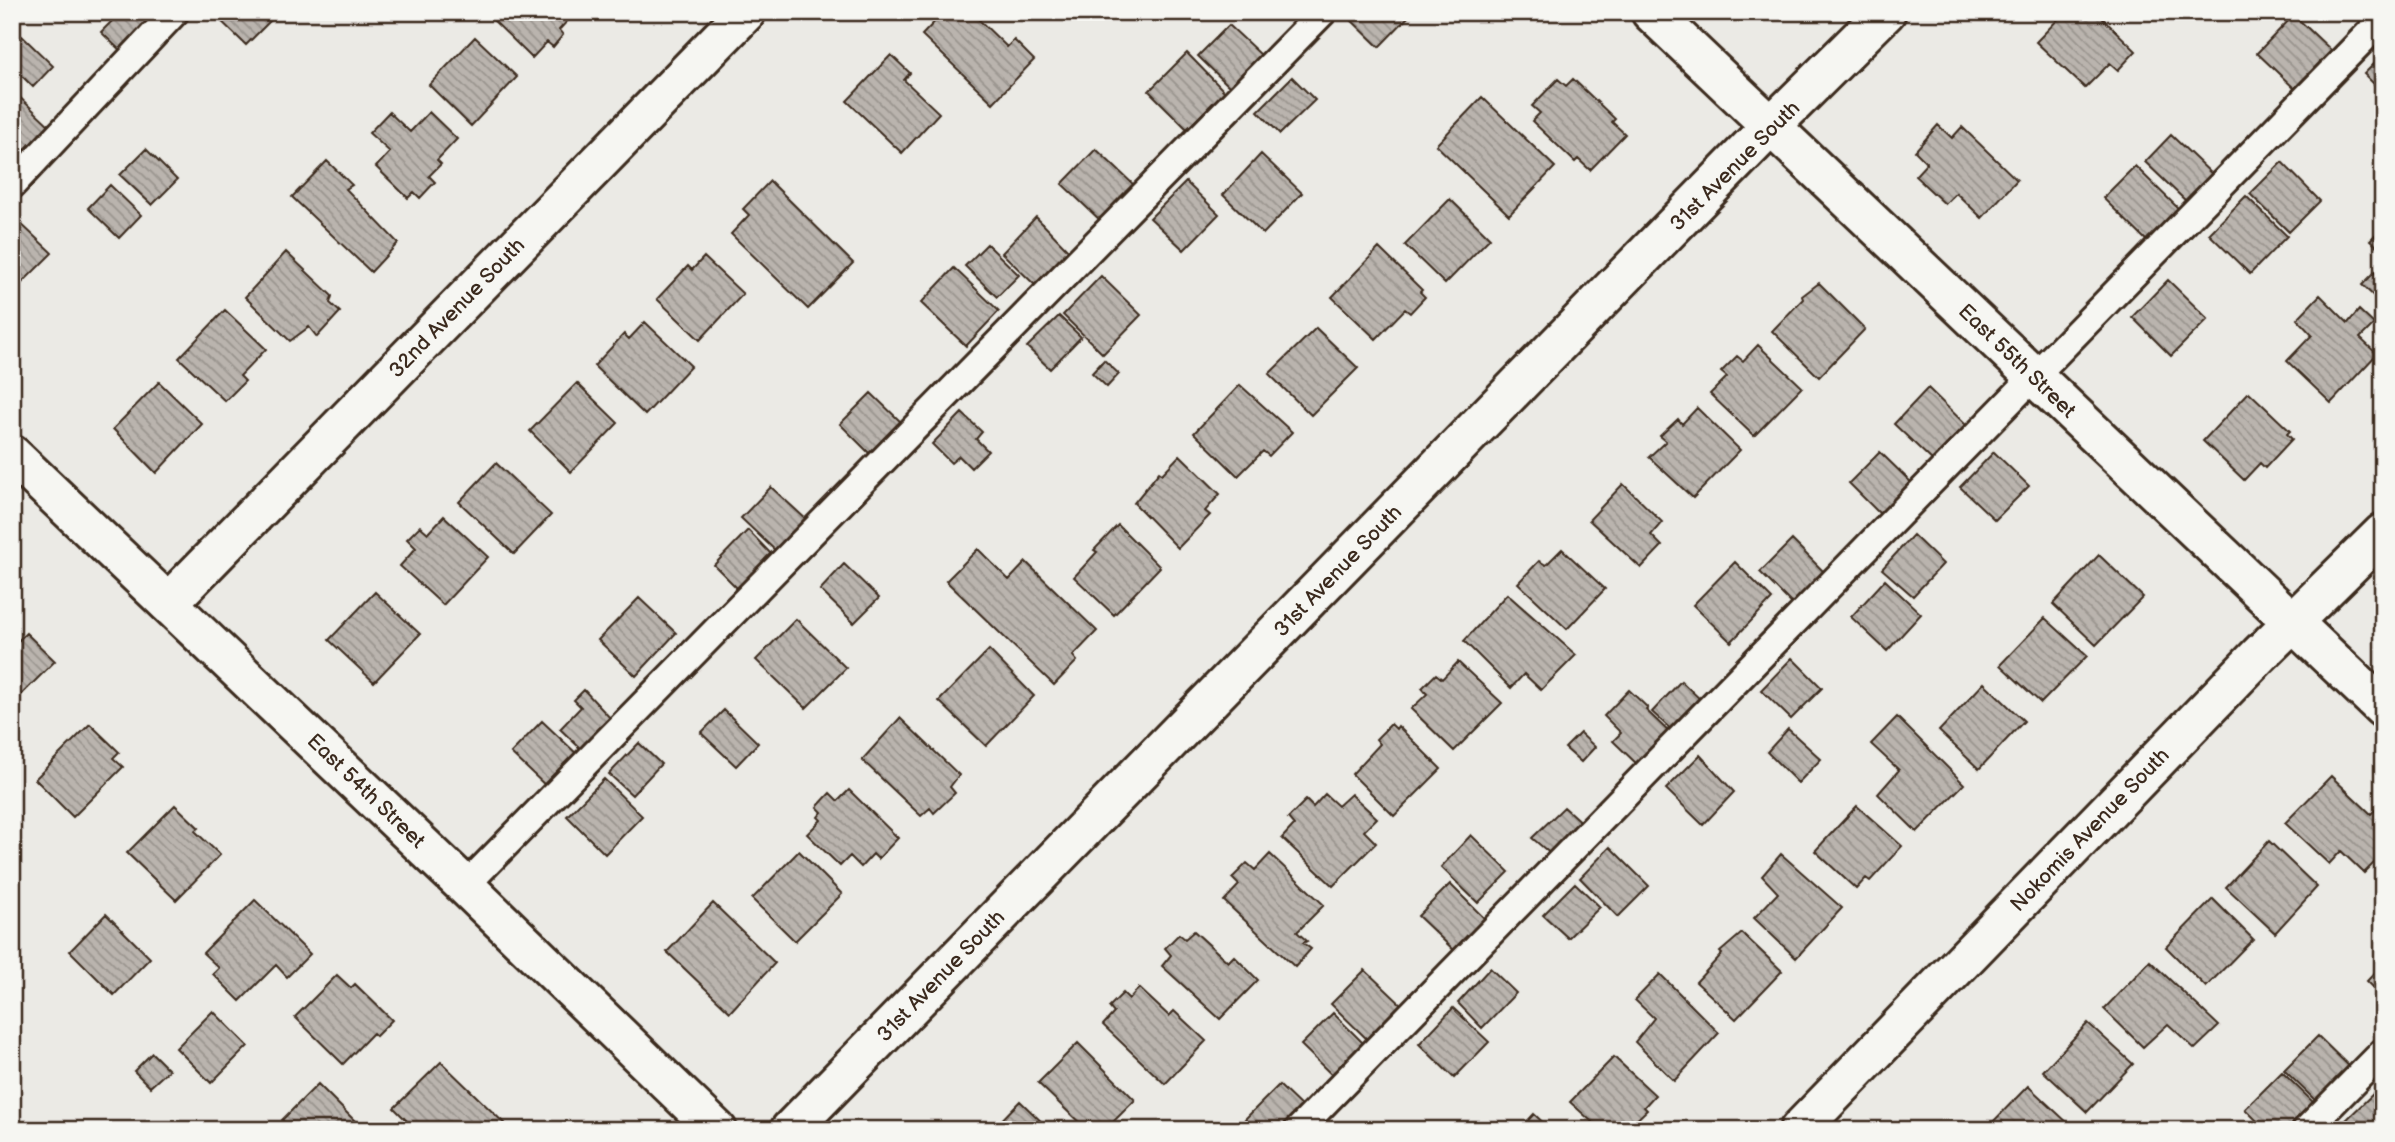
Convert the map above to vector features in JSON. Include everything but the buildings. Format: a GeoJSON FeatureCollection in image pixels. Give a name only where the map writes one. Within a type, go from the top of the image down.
{"type":"FeatureCollection","features":[{"type":"Feature","properties":{"kind":"street","name":"32nd Avenue South"},"geometry":{"type":"LineString","coordinates":[[168,603],[746,12]]}},
{"type":"Feature","properties":{"kind":"street","name":"East 55th Street"},"geometry":{"type":"LineString","coordinates":[[1651,12],[2383,708]]}},
{"type":"Feature","properties":{"kind":"street","name":"31st Avenue South"},"geometry":{"type":"LineString","coordinates":[[790,1130],[1886,12]]}},
{"type":"Feature","properties":{"kind":"street","name":"East 54th Street"},"geometry":{"type":"LineString","coordinates":[[12,456],[465,886],[717,1130]]}},
{"type":"Feature","properties":{"kind":"street","name":"Nokomis Avenue South"},"geometry":{"type":"LineString","coordinates":[[1799,1130],[2293,622],[2383,533]]}},
{"type":"Feature","properties":{"kind":"lane"},"geometry":{"type":"LineString","coordinates":[[12,185],[175,12]]}},
{"type":"Feature","properties":{"kind":"lane"},"geometry":{"type":"LineString","coordinates":[[465,886],[1323,12]]}},
{"type":"Feature","properties":{"kind":"lane"},"geometry":{"type":"LineString","coordinates":[[1298,1130],[2383,19]]}},
{"type":"Feature","properties":{"kind":"lane"},"geometry":{"type":"LineString","coordinates":[[2306,1130],[2383,1052]]}}]}
